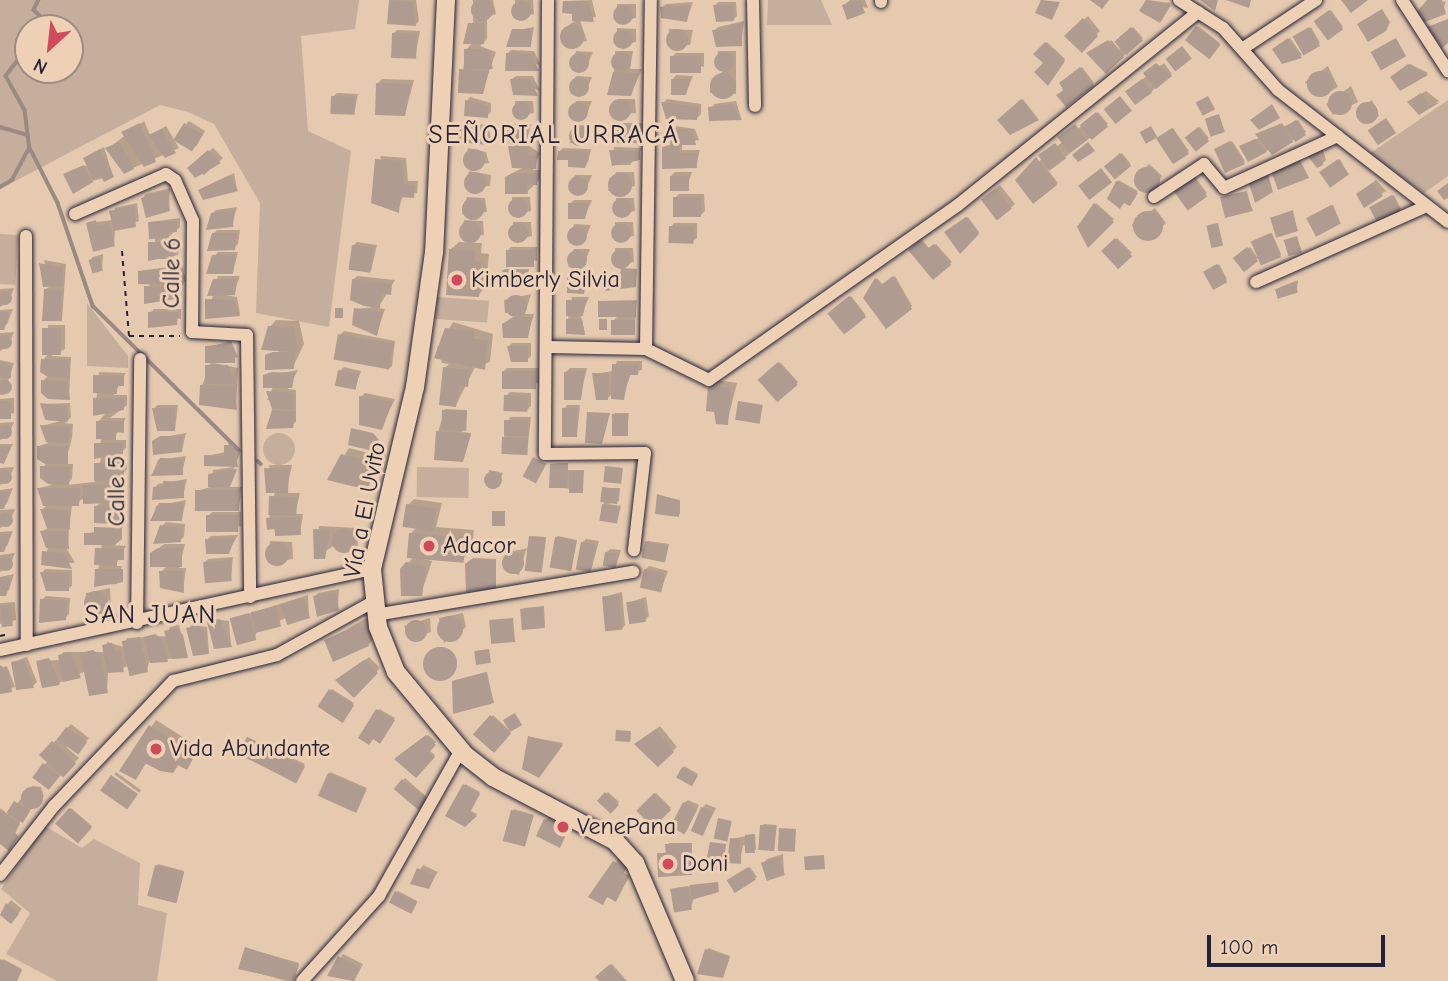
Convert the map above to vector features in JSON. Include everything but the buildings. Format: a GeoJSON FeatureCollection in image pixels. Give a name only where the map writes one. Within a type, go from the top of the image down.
{"type":"FeatureCollection","features":[{"type":"Feature","properties":{"kind":"street","name":"Vía a El Uvito"},"geometry":{"type":"LineString","coordinates":[[446,0],[434,252],[415,387],[372,569],[374,608],[396,672],[461,750],[493,776],[615,841],[650,888],[684,981]]}},
{"type":"Feature","properties":{"kind":"street"},"geometry":{"type":"LineString","coordinates":[[548,0],[548,347],[545,454],[645,453],[634,550]]}},
{"type":"Feature","properties":{"kind":"street"},"geometry":{"type":"LineString","coordinates":[[646,349],[651,0]]}},
{"type":"Feature","properties":{"kind":"street"},"geometry":{"type":"LineString","coordinates":[[753,0],[755,106]]}},
{"type":"Feature","properties":{"kind":"street"},"geometry":{"type":"LineString","coordinates":[[1179,0],[1198,12],[1242,49],[1278,90],[1448,222]]}},
{"type":"Feature","properties":{"kind":"street"},"geometry":{"type":"LineString","coordinates":[[1242,49],[1316,0]]}},
{"type":"Feature","properties":{"kind":"street"},"geometry":{"type":"LineString","coordinates":[[1402,0],[1448,71]]}},
{"type":"Feature","properties":{"kind":"street"},"geometry":{"type":"LineString","coordinates":[[548,347],[646,349],[709,380],[958,205],[1198,12]]}},
{"type":"Feature","properties":{"kind":"street"},"geometry":{"type":"LineString","coordinates":[[1154,197],[1204,164],[1224,188],[1338,136]]}},
{"type":"Feature","properties":{"kind":"street","name":"Calle 6"},"geometry":{"type":"LineString","coordinates":[[75,214],[166,174],[175,180],[193,221],[192,332],[247,335],[250,597]]}},
{"type":"Feature","properties":{"kind":"street"},"geometry":{"type":"LineString","coordinates":[[1256,282],[1427,206]]}},
{"type":"Feature","properties":{"kind":"street"},"geometry":{"type":"LineString","coordinates":[[26,236],[27,645]]}},
{"type":"Feature","properties":{"kind":"street","name":"Calle 5"},"geometry":{"type":"LineString","coordinates":[[137,623],[140,359]]}},
{"type":"Feature","properties":{"kind":"street"},"geometry":{"type":"LineString","coordinates":[[0,650],[137,623],[372,569]]}},
{"type":"Feature","properties":{"kind":"street"},"geometry":{"type":"LineString","coordinates":[[0,875],[54,806],[173,681],[277,655],[374,608],[633,572]]}},
{"type":"Feature","properties":{"kind":"street"},"geometry":{"type":"LineString","coordinates":[[302,981],[379,896],[461,750]]}},
{"type":"Feature","properties":{"kind":"path"},"geometry":{"type":"LineString","coordinates":[[122,251],[129,336],[185,336]]}},
{"type":"Feature","properties":{"kind":"path"},"geometry":{"type":"LineString","coordinates":[[0,636],[9,634]]}},
{"type":"Feature","properties":{"kind":"shaded area"},"geometry":{"type":"Polygon","coordinates":[[[0,0],[359,0],[355,29],[301,36],[308,131],[351,151],[329,327],[256,313],[260,203],[214,124],[188,112],[160,105],[0,189],[0,0]]]}},
{"type":"Feature","properties":{"kind":"shaded area"},"geometry":{"type":"Polygon","coordinates":[[[768,0],[821,0],[832,25],[767,25],[768,0]]]}},
{"type":"Feature","properties":{"kind":"shaded area"},"geometry":{"type":"Polygon","coordinates":[[[1448,100],[1448,176],[1424,193],[1369,154],[1448,100]]]}},
{"type":"Feature","properties":{"kind":"shaded area"},"geometry":{"type":"Polygon","coordinates":[[[0,234],[18,235],[15,285],[0,284],[0,234]]]}},
{"type":"Feature","properties":{"kind":"shaded area"},"geometry":{"type":"Polygon","coordinates":[[[437,297],[489,301],[487,323],[435,319],[437,297]]]}},
{"type":"Feature","properties":{"kind":"shaded area"},"geometry":{"type":"Polygon","coordinates":[[[87,303],[128,356],[128,368],[87,366],[87,303]]]}},
{"type":"Feature","properties":{"kind":"shaded area"},"geometry":{"type":"Polygon","coordinates":[[[279,433],[290,438],[295,449],[290,460],[279,465],[268,460],[263,449],[268,438],[279,433]]]}},
{"type":"Feature","properties":{"kind":"shaded area"},"geometry":{"type":"Polygon","coordinates":[[[417,467],[469,468],[468,498],[416,497],[417,467]]]}},
{"type":"Feature","properties":{"kind":"shaded area"},"geometry":{"type":"Polygon","coordinates":[[[45,826],[82,848],[94,839],[140,863],[138,905],[167,913],[157,981],[57,981],[6,954],[30,913],[1,889],[45,826]]]}},
{"type":"Feature","properties":{"kind":"waterway"},"geometry":{"type":"LineString","coordinates":[[38,14],[34,10],[39,0]]}},
{"type":"Feature","properties":{"kind":"waterway"},"geometry":{"type":"LineString","coordinates":[[14,66],[6,76],[25,110],[30,148],[58,203],[93,306],[238,449]]}},
{"type":"Feature","properties":{"kind":"waterway"},"geometry":{"type":"LineString","coordinates":[[0,127],[28,135]]}},
{"type":"Feature","properties":{"kind":"waterway"},"geometry":{"type":"LineString","coordinates":[[0,187],[12,180],[29,148]]}},
{"type":"Feature","properties":{"kind":"waterway"},"geometry":{"type":"LineString","coordinates":[[258,461],[261,464]]}},
{"type":"Feature","properties":{"kind":"place","name":"Kimberly Silvia"},"geometry":{"type":"Point","coordinates":[457,280]}},
{"type":"Feature","properties":{"kind":"place","name":"Adacor"},"geometry":{"type":"Point","coordinates":[429,546]}},
{"type":"Feature","properties":{"kind":"place","name":"Vida Abundante"},"geometry":{"type":"Point","coordinates":[156,749]}},
{"type":"Feature","properties":{"kind":"place","name":"VenePana"},"geometry":{"type":"Point","coordinates":[563,827]}},
{"type":"Feature","properties":{"kind":"place","name":"Doni"},"geometry":{"type":"Point","coordinates":[668,864]}},
{"type":"Feature","properties":{"kind":"district","name":"SEÑORIAL URRACÁ"},"geometry":{"type":"Point","coordinates":[554,136]}},
{"type":"Feature","properties":{"kind":"district","name":"SAN JUAN"},"geometry":{"type":"Point","coordinates":[151,616]}}]}
